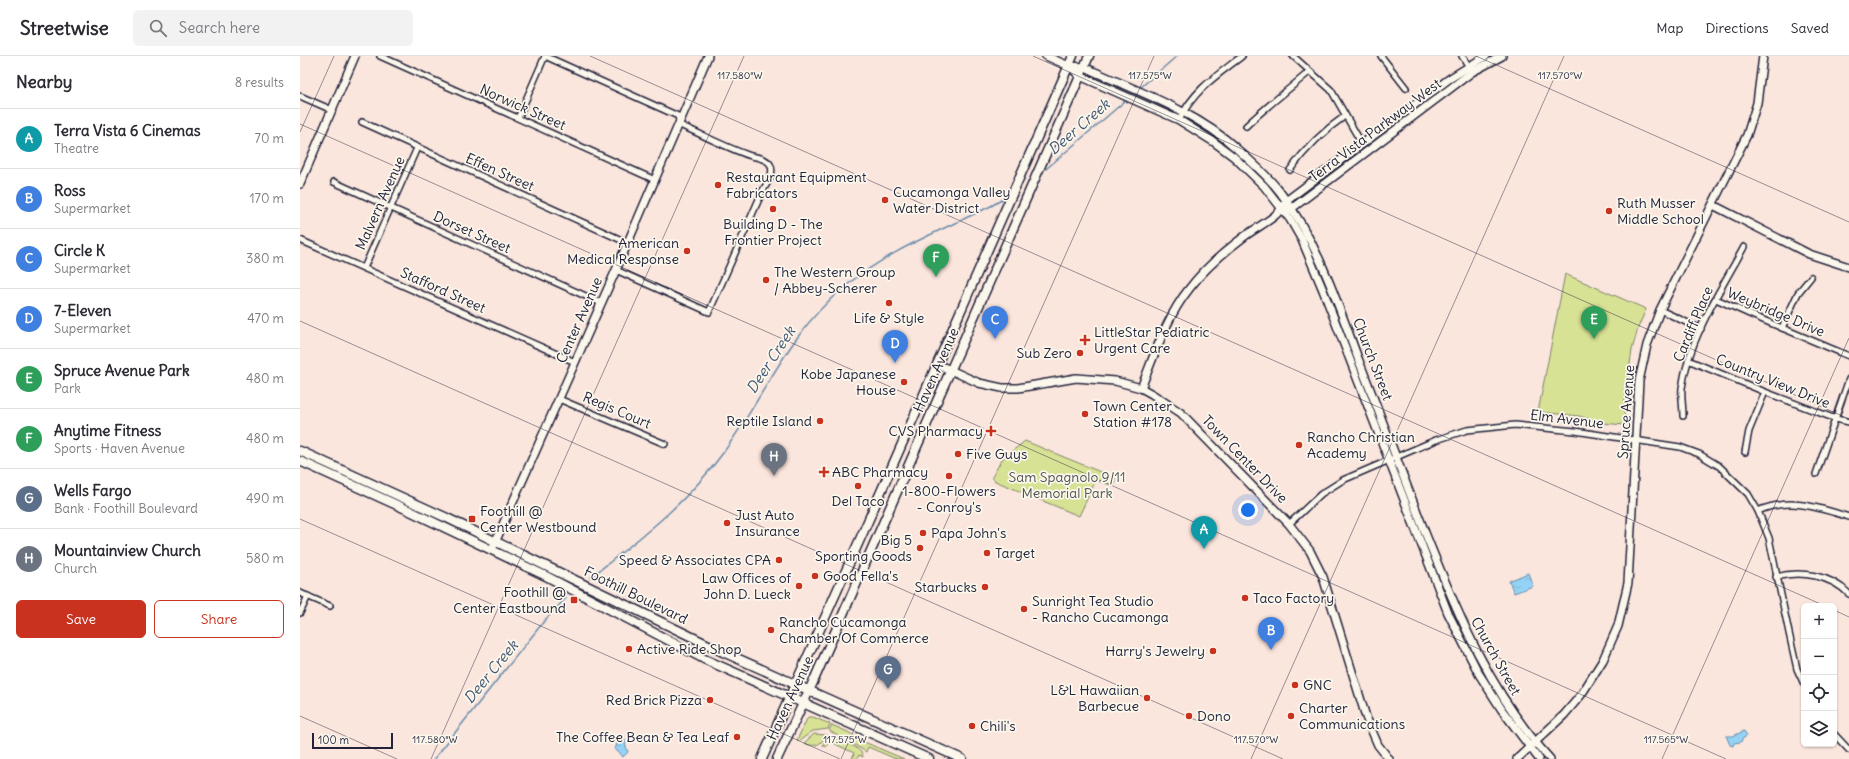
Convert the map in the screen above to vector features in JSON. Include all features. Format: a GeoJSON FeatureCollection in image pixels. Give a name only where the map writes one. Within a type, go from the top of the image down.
{"type":"FeatureCollection","features":[{"type":"Feature","properties":{"kind":"main road","name":"Haven Avenue"},"geometry":{"type":"LineString","coordinates":[[762,759],[1073,56]]}},
{"type":"Feature","properties":{"kind":"main road","name":"Haven Avenue"},"geometry":{"type":"LineString","coordinates":[[777,759],[916,446],[951,371],[1002,251],[1089,56]]}},
{"type":"Feature","properties":{"kind":"main road","name":"Foothill Boulevard"},"geometry":{"type":"LineString","coordinates":[[300,451],[495,541],[808,691],[962,759]]}},
{"type":"Feature","properties":{"kind":"main road","name":"Foothill Boulevard"},"geometry":{"type":"LineString","coordinates":[[300,461],[491,550],[692,653],[929,759]]}},
{"type":"Feature","properties":{"kind":"street"},"geometry":{"type":"LineString","coordinates":[[300,184],[355,56]]}},
{"type":"Feature","properties":{"kind":"street","name":"Norwick Street"},"geometry":{"type":"LineString","coordinates":[[380,56],[655,180]]}},
{"type":"Feature","properties":{"kind":"street"},"geometry":{"type":"LineString","coordinates":[[518,118],[545,56],[678,116],[680,125],[742,152],[770,162],[772,170],[770,179],[763,190],[709,312],[616,270]]}},
{"type":"Feature","properties":{"kind":"street","name":"Center Avenue"},"geometry":{"type":"LineString","coordinates":[[491,550],[680,125],[708,56]]}},
{"type":"Feature","properties":{"kind":"street","name":"Church Street"},"geometry":{"type":"LineString","coordinates":[[1046,56],[1069,66],[1080,76],[1179,120],[1214,142],[1234,157],[1264,186],[1283,209],[1310,256],[1448,613],[1466,651],[1499,705],[1539,759]]}},
{"type":"Feature","properties":{"kind":"street"},"geometry":{"type":"LineString","coordinates":[[1179,120],[1182,112],[1190,100],[1200,89],[1242,56]]}},
{"type":"Feature","properties":{"kind":"street"},"geometry":{"type":"LineString","coordinates":[[1293,56],[1309,72],[1331,90],[1362,144]]}},
{"type":"Feature","properties":{"kind":"street"},"geometry":{"type":"LineString","coordinates":[[1380,56],[1406,88]]}},
{"type":"Feature","properties":{"kind":"street"},"geometry":{"type":"LineString","coordinates":[[1462,56],[1470,69]]}},
{"type":"Feature","properties":{"kind":"street","name":"Terra Vista Parkway West"},"geometry":{"type":"LineString","coordinates":[[1291,209],[1486,56]]}},
{"type":"Feature","properties":{"kind":"street","name":"Terra Vista Parkway West"},"geometry":{"type":"LineString","coordinates":[[1286,201],[1432,90],[1470,69],[1502,56]]}},
{"type":"Feature","properties":{"kind":"street","name":"Spruce Avenue"},"geometry":{"type":"LineString","coordinates":[[1517,759],[1564,715],[1581,695],[1603,660],[1618,626],[1628,583],[1635,440],[1641,367],[1647,345],[1660,310],[1741,150],[1753,118],[1760,86],[1763,56]]}},
{"type":"Feature","properties":{"kind":"street","name":"Church Street"},"geometry":{"type":"LineString","coordinates":[[1069,66],[1084,67],[1182,112],[1212,130],[1235,147],[1279,191],[1286,201],[1308,234],[1326,272],[1396,458],[1453,603],[1495,684],[1535,742],[1550,759]]}},
{"type":"Feature","properties":{"kind":"street"},"geometry":{"type":"LineString","coordinates":[[1246,126],[1309,72]]}},
{"type":"Feature","properties":{"kind":"street"},"geometry":{"type":"LineString","coordinates":[[300,96],[332,110]]}},
{"type":"Feature","properties":{"kind":"street"},"geometry":{"type":"LineString","coordinates":[[1290,170],[1308,147],[1326,129],[1345,116]]}},
{"type":"Feature","properties":{"kind":"street","name":"Effen Street"},"geometry":{"type":"LineString","coordinates":[[362,122],[628,243]]}},
{"type":"Feature","properties":{"kind":"street","name":"Malvern Avenue"},"geometry":{"type":"LineString","coordinates":[[364,268],[417,148]]}},
{"type":"Feature","properties":{"kind":"street","name":"Dorset Street"},"geometry":{"type":"LineString","coordinates":[[334,182],[390,209],[601,303]]}},
{"type":"Feature","properties":{"kind":"street"},"geometry":{"type":"LineString","coordinates":[[1141,388],[1174,312],[1189,289],[1229,249],[1283,209],[1286,201]]}},
{"type":"Feature","properties":{"kind":"street"},"geometry":{"type":"LineString","coordinates":[[1713,205],[1809,254],[1849,267]]}},
{"type":"Feature","properties":{"kind":"street"},"geometry":{"type":"LineString","coordinates":[[1283,209],[1291,209]]}},
{"type":"Feature","properties":{"kind":"street","name":"Stafford Street"},"geometry":{"type":"LineString","coordinates":[[300,240],[575,362]]}},
{"type":"Feature","properties":{"kind":"street","name":"Cardiff Place"},"geometry":{"type":"LineString","coordinates":[[1683,416],[1682,390],[1688,360],[1701,329],[1744,247]]}},
{"type":"Feature","properties":{"kind":"street"},"geometry":{"type":"LineString","coordinates":[[1782,328],[1798,293],[1811,277]]}},
{"type":"Feature","properties":{"kind":"street","name":"Weybridge Drive"},"geometry":{"type":"LineString","coordinates":[[1716,299],[1849,356]]}},
{"type":"Feature","properties":{"kind":"street"},"geometry":{"type":"LineString","coordinates":[[1660,310],[1701,329]]}},
{"type":"Feature","properties":{"kind":"street","name":"Country View Drive"},"geometry":{"type":"LineString","coordinates":[[1688,360],[1765,392],[1836,419],[1849,422]]}},
{"type":"Feature","properties":{"kind":"street","name":"Town Center Drive"},"geometry":{"type":"LineString","coordinates":[[937,364],[979,383],[1002,388],[1018,388],[1068,379],[1090,378],[1114,381],[1141,388],[1162,399],[1186,417],[1289,524],[1310,551],[1321,573],[1366,717],[1378,745],[1389,759]]}},
{"type":"Feature","properties":{"kind":"street"},"geometry":{"type":"LineString","coordinates":[[1816,474],[1849,379]]}},
{"type":"Feature","properties":{"kind":"street"},"geometry":{"type":"LineString","coordinates":[[1745,452],[1749,431],[1765,392]]}},
{"type":"Feature","properties":{"kind":"street","name":"Regis Court"},"geometry":{"type":"LineString","coordinates":[[559,399],[665,444]]}},
{"type":"Feature","properties":{"kind":"street","name":"Elm Avenue"},"geometry":{"type":"LineString","coordinates":[[1289,524],[1316,498],[1342,480],[1442,438],[1468,430],[1515,425],[1575,431],[1680,447],[1699,454],[1720,466],[1748,494],[1758,511],[1769,538],[1776,577],[1797,669],[1801,678]]}},
{"type":"Feature","properties":{"kind":"street"},"geometry":{"type":"LineString","coordinates":[[1758,511],[1780,504],[1794,503],[1809,505],[1849,516]]}},
{"type":"Feature","properties":{"kind":"street"},"geometry":{"type":"LineString","coordinates":[[1776,577],[1794,574],[1819,577],[1848,592]]}},
{"type":"Feature","properties":{"kind":"street"},"geometry":{"type":"LineString","coordinates":[[300,593],[330,606]]}},
{"type":"Feature","properties":{"kind":"street"},"geometry":{"type":"LineString","coordinates":[[300,613],[308,596]]}},
{"type":"Feature","properties":{"kind":"street"},"geometry":{"type":"LineString","coordinates":[[1837,737],[1849,750]]}},
{"type":"Feature","properties":{"kind":"green space"},"geometry":{"type":"Polygon","coordinates":[[[1565,274],[1646,309],[1638,328],[1632,350],[1624,406],[1625,425],[1602,423],[1579,416],[1538,412],[1565,274]]]}},
{"type":"Feature","properties":{"kind":"green space","name":"Sam Spagnolo 9/11 Memorial Park"},"geometry":{"type":"Polygon","coordinates":[[[1025,441],[1115,478],[1114,486],[1096,480],[1079,516],[995,481],[992,477],[1002,459],[1025,441]]]}},
{"type":"Feature","properties":{"kind":"green space"},"geometry":{"type":"Polygon","coordinates":[[[808,717],[813,717],[830,724],[828,729],[813,731],[799,741],[797,740],[808,717]]]}},
{"type":"Feature","properties":{"kind":"green space"},"geometry":{"type":"Polygon","coordinates":[[[832,725],[848,732],[862,741],[904,759],[896,759],[868,747],[866,752],[829,730],[832,725]]]}},
{"type":"Feature","properties":{"kind":"green space"},"geometry":{"type":"Polygon","coordinates":[[[814,734],[826,735],[817,745],[804,743],[814,734]]]}},
{"type":"Feature","properties":{"kind":"green space"},"geometry":{"type":"Polygon","coordinates":[[[827,735],[858,749],[863,757],[859,755],[857,759],[852,759],[854,753],[829,741],[826,747],[823,746],[827,735]]]}},
{"type":"Feature","properties":{"kind":"water"},"geometry":{"type":"Polygon","coordinates":[[[1528,573],[1533,586],[1514,593],[1509,581],[1528,573]]]}},
{"type":"Feature","properties":{"kind":"water"},"geometry":{"type":"Polygon","coordinates":[[[1744,731],[1747,736],[1742,739],[1741,742],[1734,743],[1733,746],[1730,745],[1726,736],[1733,736],[1744,731]]]}},
{"type":"Feature","properties":{"kind":"water"},"geometry":{"type":"Polygon","coordinates":[[[618,739],[625,740],[628,752],[623,757],[615,750],[618,739]]]}},
{"type":"Feature","properties":{"kind":"waterway","name":"Deer Creek"},"geometry":{"type":"LineString","coordinates":[[1141,87],[1177,56]]}},
{"type":"Feature","properties":{"kind":"waterway","name":"Deer Creek"},"geometry":{"type":"LineString","coordinates":[[1046,169],[1125,101]]}},
{"type":"Feature","properties":{"kind":"waterway","name":"Deer Creek"},"geometry":{"type":"LineString","coordinates":[[591,577],[662,520],[709,471],[738,432],[791,346],[823,307],[843,288],[860,275],[896,252],[1003,199]]}},
{"type":"Feature","properties":{"kind":"waterway","name":"Deer Creek"},"geometry":{"type":"LineString","coordinates":[[434,759],[545,620],[566,598]]}},
{"type":"Feature","properties":{"kind":"place","name":"Restaurant Equipment Fabricators"},"geometry":{"type":"Point","coordinates":[718,185]}},
{"type":"Feature","properties":{"kind":"place","name":"Cucamonga Valley Water District"},"geometry":{"type":"Point","coordinates":[885,200]}},
{"type":"Feature","properties":{"kind":"place","name":"Building D - The Frontier Project"},"geometry":{"type":"Point","coordinates":[773,209]}},
{"type":"Feature","properties":{"kind":"place","name":"Ruth Musser Middle School"},"geometry":{"type":"Point","coordinates":[1609,211]}},
{"type":"Feature","properties":{"kind":"place","name":"American Medical Response"},"geometry":{"type":"Point","coordinates":[687,251]}},
{"type":"Feature","properties":{"kind":"place","name":"Anytime Fitness"},"geometry":{"type":"Point","coordinates":[936,277]}},
{"type":"Feature","properties":{"kind":"place","name":"The Western Group / Abbey-Scherer"},"geometry":{"type":"Point","coordinates":[766,280]}},
{"type":"Feature","properties":{"kind":"place","name":"Life & Style"},"geometry":{"type":"Point","coordinates":[889,303]}},
{"type":"Feature","properties":{"kind":"place","name":"Circle K"},"geometry":{"type":"Point","coordinates":[995,339]}},
{"type":"Feature","properties":{"kind":"place","name":"Spruce Avenue Park"},"geometry":{"type":"Point","coordinates":[1594,339]}},
{"type":"Feature","properties":{"kind":"place","name":"LittleStar Pediatric Urgent Care"},"geometry":{"type":"Point","coordinates":[1085,340]}},
{"type":"Feature","properties":{"kind":"place","name":"Sub Zero"},"geometry":{"type":"Point","coordinates":[1080,353]}},
{"type":"Feature","properties":{"kind":"place","name":"7-Eleven"},"geometry":{"type":"Point","coordinates":[895,363]}},
{"type":"Feature","properties":{"kind":"place","name":"Kobe Japanese House"},"geometry":{"type":"Point","coordinates":[904,382]}},
{"type":"Feature","properties":{"kind":"place","name":"Town Center Station #178"},"geometry":{"type":"Point","coordinates":[1085,414]}},
{"type":"Feature","properties":{"kind":"place","name":"Reptile Island"},"geometry":{"type":"Point","coordinates":[820,421]}},
{"type":"Feature","properties":{"kind":"place","name":"CVS Pharmacy"},"geometry":{"type":"Point","coordinates":[991,431]}},
{"type":"Feature","properties":{"kind":"place","name":"Rancho Christian Academy"},"geometry":{"type":"Point","coordinates":[1299,445]}},
{"type":"Feature","properties":{"kind":"place","name":"Five Guys"},"geometry":{"type":"Point","coordinates":[958,454]}},
{"type":"Feature","properties":{"kind":"place","name":"ABC Pharmacy"},"geometry":{"type":"Point","coordinates":[824,472]}},
{"type":"Feature","properties":{"kind":"place","name":"Mountainview Church"},"geometry":{"type":"Point","coordinates":[774,476]}},
{"type":"Feature","properties":{"kind":"place","name":"1-800-Flowers - Conroy's"},"geometry":{"type":"Point","coordinates":[949,476]}},
{"type":"Feature","properties":{"kind":"place","name":"Del Taco"},"geometry":{"type":"Point","coordinates":[858,486]}},
{"type":"Feature","properties":{"kind":"place","name":"Foothill @ Center Westbound"},"geometry":{"type":"Point","coordinates":[472,519]}},
{"type":"Feature","properties":{"kind":"place","name":"Just Auto Insurance"},"geometry":{"type":"Point","coordinates":[727,523]}},
{"type":"Feature","properties":{"kind":"place","name":"Papa John's"},"geometry":{"type":"Point","coordinates":[923,533]}},
{"type":"Feature","properties":{"kind":"place","name":"Big 5 Sporting Goods"},"geometry":{"type":"Point","coordinates":[920,548]}},
{"type":"Feature","properties":{"kind":"place","name":"Terra Vista 6 Cinemas"},"geometry":{"type":"Point","coordinates":[1204,549]}},
{"type":"Feature","properties":{"kind":"place","name":"Target"},"geometry":{"type":"Point","coordinates":[987,553]}},
{"type":"Feature","properties":{"kind":"place","name":"Speed & Associates CPA"},"geometry":{"type":"Point","coordinates":[779,560]}},
{"type":"Feature","properties":{"kind":"place","name":"Good Fella's"},"geometry":{"type":"Point","coordinates":[815,576]}},
{"type":"Feature","properties":{"kind":"place","name":"Law Offices of John D. Lueck"},"geometry":{"type":"Point","coordinates":[799,586]}},
{"type":"Feature","properties":{"kind":"place","name":"Starbucks"},"geometry":{"type":"Point","coordinates":[985,587]}},
{"type":"Feature","properties":{"kind":"place","name":"Taco Factory"},"geometry":{"type":"Point","coordinates":[1245,598]}},
{"type":"Feature","properties":{"kind":"place","name":"Foothill @ Center Eastbound"},"geometry":{"type":"Point","coordinates":[574,600]}},
{"type":"Feature","properties":{"kind":"place","name":"Sunright Tea Studio - Rancho Cucamonga"},"geometry":{"type":"Point","coordinates":[1024,609]}},
{"type":"Feature","properties":{"kind":"place","name":"Rancho Cucamonga Chamber Of Commerce"},"geometry":{"type":"Point","coordinates":[771,630]}},
{"type":"Feature","properties":{"kind":"place","name":"Active Ride Shop"},"geometry":{"type":"Point","coordinates":[629,649]}},
{"type":"Feature","properties":{"kind":"place","name":"Ross"},"geometry":{"type":"Point","coordinates":[1271,650]}},
{"type":"Feature","properties":{"kind":"place","name":"Harry's Jewelry"},"geometry":{"type":"Point","coordinates":[1213,651]}},
{"type":"Feature","properties":{"kind":"place","name":"GNC"},"geometry":{"type":"Point","coordinates":[1295,685]}},
{"type":"Feature","properties":{"kind":"place","name":"Wells Fargo"},"geometry":{"type":"Point","coordinates":[888,689]}},
{"type":"Feature","properties":{"kind":"place","name":"L&L Hawaiian Barbecue"},"geometry":{"type":"Point","coordinates":[1147,698]}},
{"type":"Feature","properties":{"kind":"place","name":"Red Brick Pizza"},"geometry":{"type":"Point","coordinates":[710,700]}},
{"type":"Feature","properties":{"kind":"place","name":"Dono"},"geometry":{"type":"Point","coordinates":[1189,716]}},
{"type":"Feature","properties":{"kind":"place","name":"Charter Communications"},"geometry":{"type":"Point","coordinates":[1291,716]}},
{"type":"Feature","properties":{"kind":"place","name":"Chili's"},"geometry":{"type":"Point","coordinates":[972,726]}},
{"type":"Feature","properties":{"kind":"place","name":"The Coffee Bean & Tea Leaf"},"geometry":{"type":"Point","coordinates":[737,737]}}]}
